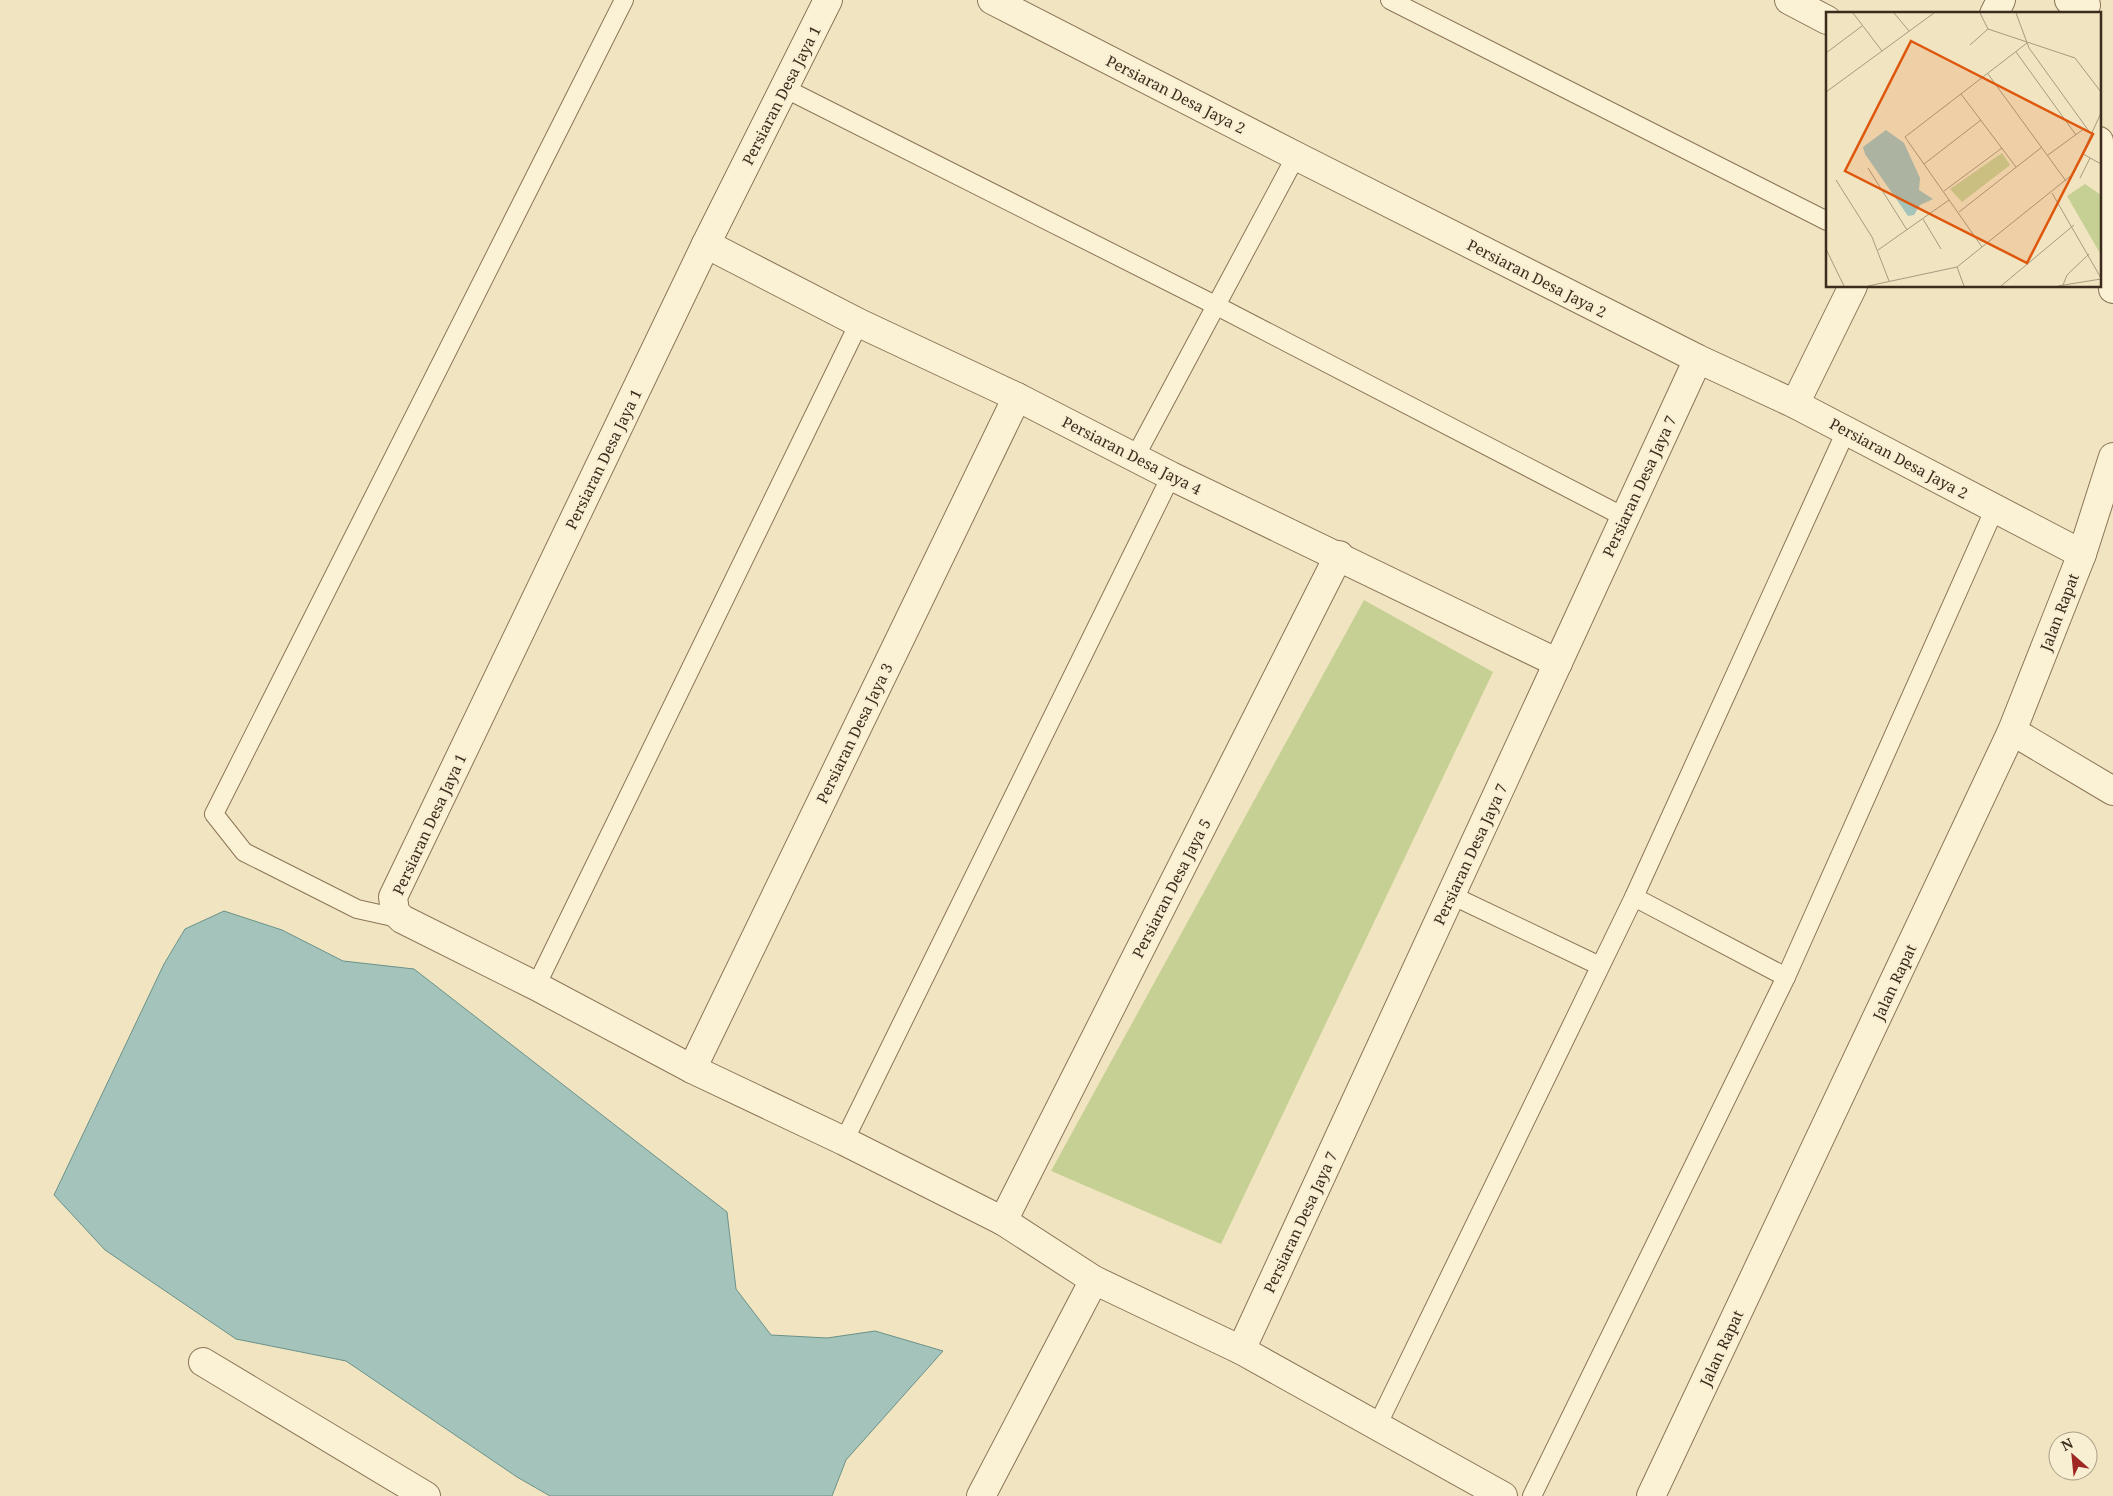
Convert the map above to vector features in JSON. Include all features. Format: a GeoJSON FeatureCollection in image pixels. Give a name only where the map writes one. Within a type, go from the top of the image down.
{"type":"FeatureCollection","features":[{"type":"Feature","properties":{"kind":"street","name":"Persiaran Desa Jaya 1"},"geometry":{"type":"LineString","coordinates":[[402,919],[395,912],[393,897],[706,244],[828,0]]}},
{"type":"Feature","properties":{"kind":"street","name":"Persiaran Desa Jaya 2"},"geometry":{"type":"LineString","coordinates":[[992,0],[1698,359],[1796,404],[2082,554]]}},
{"type":"Feature","properties":{"kind":"street"},"geometry":{"type":"LineString","coordinates":[[1789,0],[1826,19]]}},
{"type":"Feature","properties":{"kind":"street"},"geometry":{"type":"LineString","coordinates":[[1995,12],[2001,0]]}},
{"type":"Feature","properties":{"kind":"street"},"geometry":{"type":"LineString","coordinates":[[2100,149],[2110,228],[2113,289]]}},
{"type":"Feature","properties":{"kind":"street","name":"Persiaran Desa Jaya 4"},"geometry":{"type":"LineString","coordinates":[[706,244],[859,323],[1017,397],[1171,476],[1338,555],[1558,664]]}},
{"type":"Feature","properties":{"kind":"street"},"geometry":{"type":"LineString","coordinates":[[1796,404],[1852,288]]}},
{"type":"Feature","properties":{"kind":"street","name":"Persiaran Desa Jaya 7"},"geometry":{"type":"LineString","coordinates":[[1241,1350],[1698,359]]}},
{"type":"Feature","properties":{"kind":"street","name":"Persiaran Desa Jaya 3"},"geometry":{"type":"LineString","coordinates":[[692,1069],[1017,397]]}},
{"type":"Feature","properties":{"kind":"street","name":"Jalan Rapat"},"geometry":{"type":"LineString","coordinates":[[1651,1496],[2012,731],[2082,554],[2113,457]]}},
{"type":"Feature","properties":{"kind":"street","name":"Persiaran Desa Jaya 5"},"geometry":{"type":"LineString","coordinates":[[1002,1221],[1338,555]]}},
{"type":"Feature","properties":{"kind":"street"},"geometry":{"type":"LineString","coordinates":[[2012,731],[2113,791]]}},
{"type":"Feature","properties":{"kind":"street"},"geometry":{"type":"LineString","coordinates":[[402,919],[536,986],[692,1069],[844,1141],[1002,1221],[1094,1280],[1241,1350],[1503,1496]]}},
{"type":"Feature","properties":{"kind":"street"},"geometry":{"type":"LineString","coordinates":[[982,1496],[1094,1280]]}},
{"type":"Feature","properties":{"kind":"street"},"geometry":{"type":"LineString","coordinates":[[202,1362],[426,1496]]}},
{"type":"Feature","properties":{"kind":"lane"},"geometry":{"type":"LineString","coordinates":[[402,919],[357,909],[244,852],[214,814],[624,0]]}},
{"type":"Feature","properties":{"kind":"lane"},"geometry":{"type":"LineString","coordinates":[[1390,0],[1826,220]]}},
{"type":"Feature","properties":{"kind":"lane"},"geometry":{"type":"LineString","coordinates":[[784,88],[1215,304],[1624,517]]}},
{"type":"Feature","properties":{"kind":"lane"},"geometry":{"type":"LineString","coordinates":[[1135,457],[1215,304],[1296,156]]}},
{"type":"Feature","properties":{"kind":"lane"},"geometry":{"type":"LineString","coordinates":[[536,986],[859,323]]}},
{"type":"Feature","properties":{"kind":"lane"},"geometry":{"type":"LineString","coordinates":[[1377,1426],[1634,897],[1846,431]]}},
{"type":"Feature","properties":{"kind":"lane"},"geometry":{"type":"LineString","coordinates":[[844,1141],[1171,476]]}},
{"type":"Feature","properties":{"kind":"lane"},"geometry":{"type":"LineString","coordinates":[[1532,1496],[1786,977],[1995,508]]}},
{"type":"Feature","properties":{"kind":"lane"},"geometry":{"type":"LineString","coordinates":[[1451,895],[1600,966]]}},
{"type":"Feature","properties":{"kind":"lane"},"geometry":{"type":"LineString","coordinates":[[1634,897],[1786,977]]}},
{"type":"Feature","properties":{"kind":"green space"},"geometry":{"type":"Polygon","coordinates":[[[1364,600],[1493,672],[1221,1244],[1051,1171],[1364,600]]]}},
{"type":"Feature","properties":{"kind":"water"},"geometry":{"type":"Polygon","coordinates":[[[224,911],[282,930],[343,961],[414,969],[727,1212],[736,1289],[771,1335],[827,1338],[875,1331],[943,1351],[846,1460],[832,1496],[550,1496],[517,1477],[346,1361],[236,1339],[105,1250],[54,1195],[164,964],[185,929],[224,911]]]}}]}
